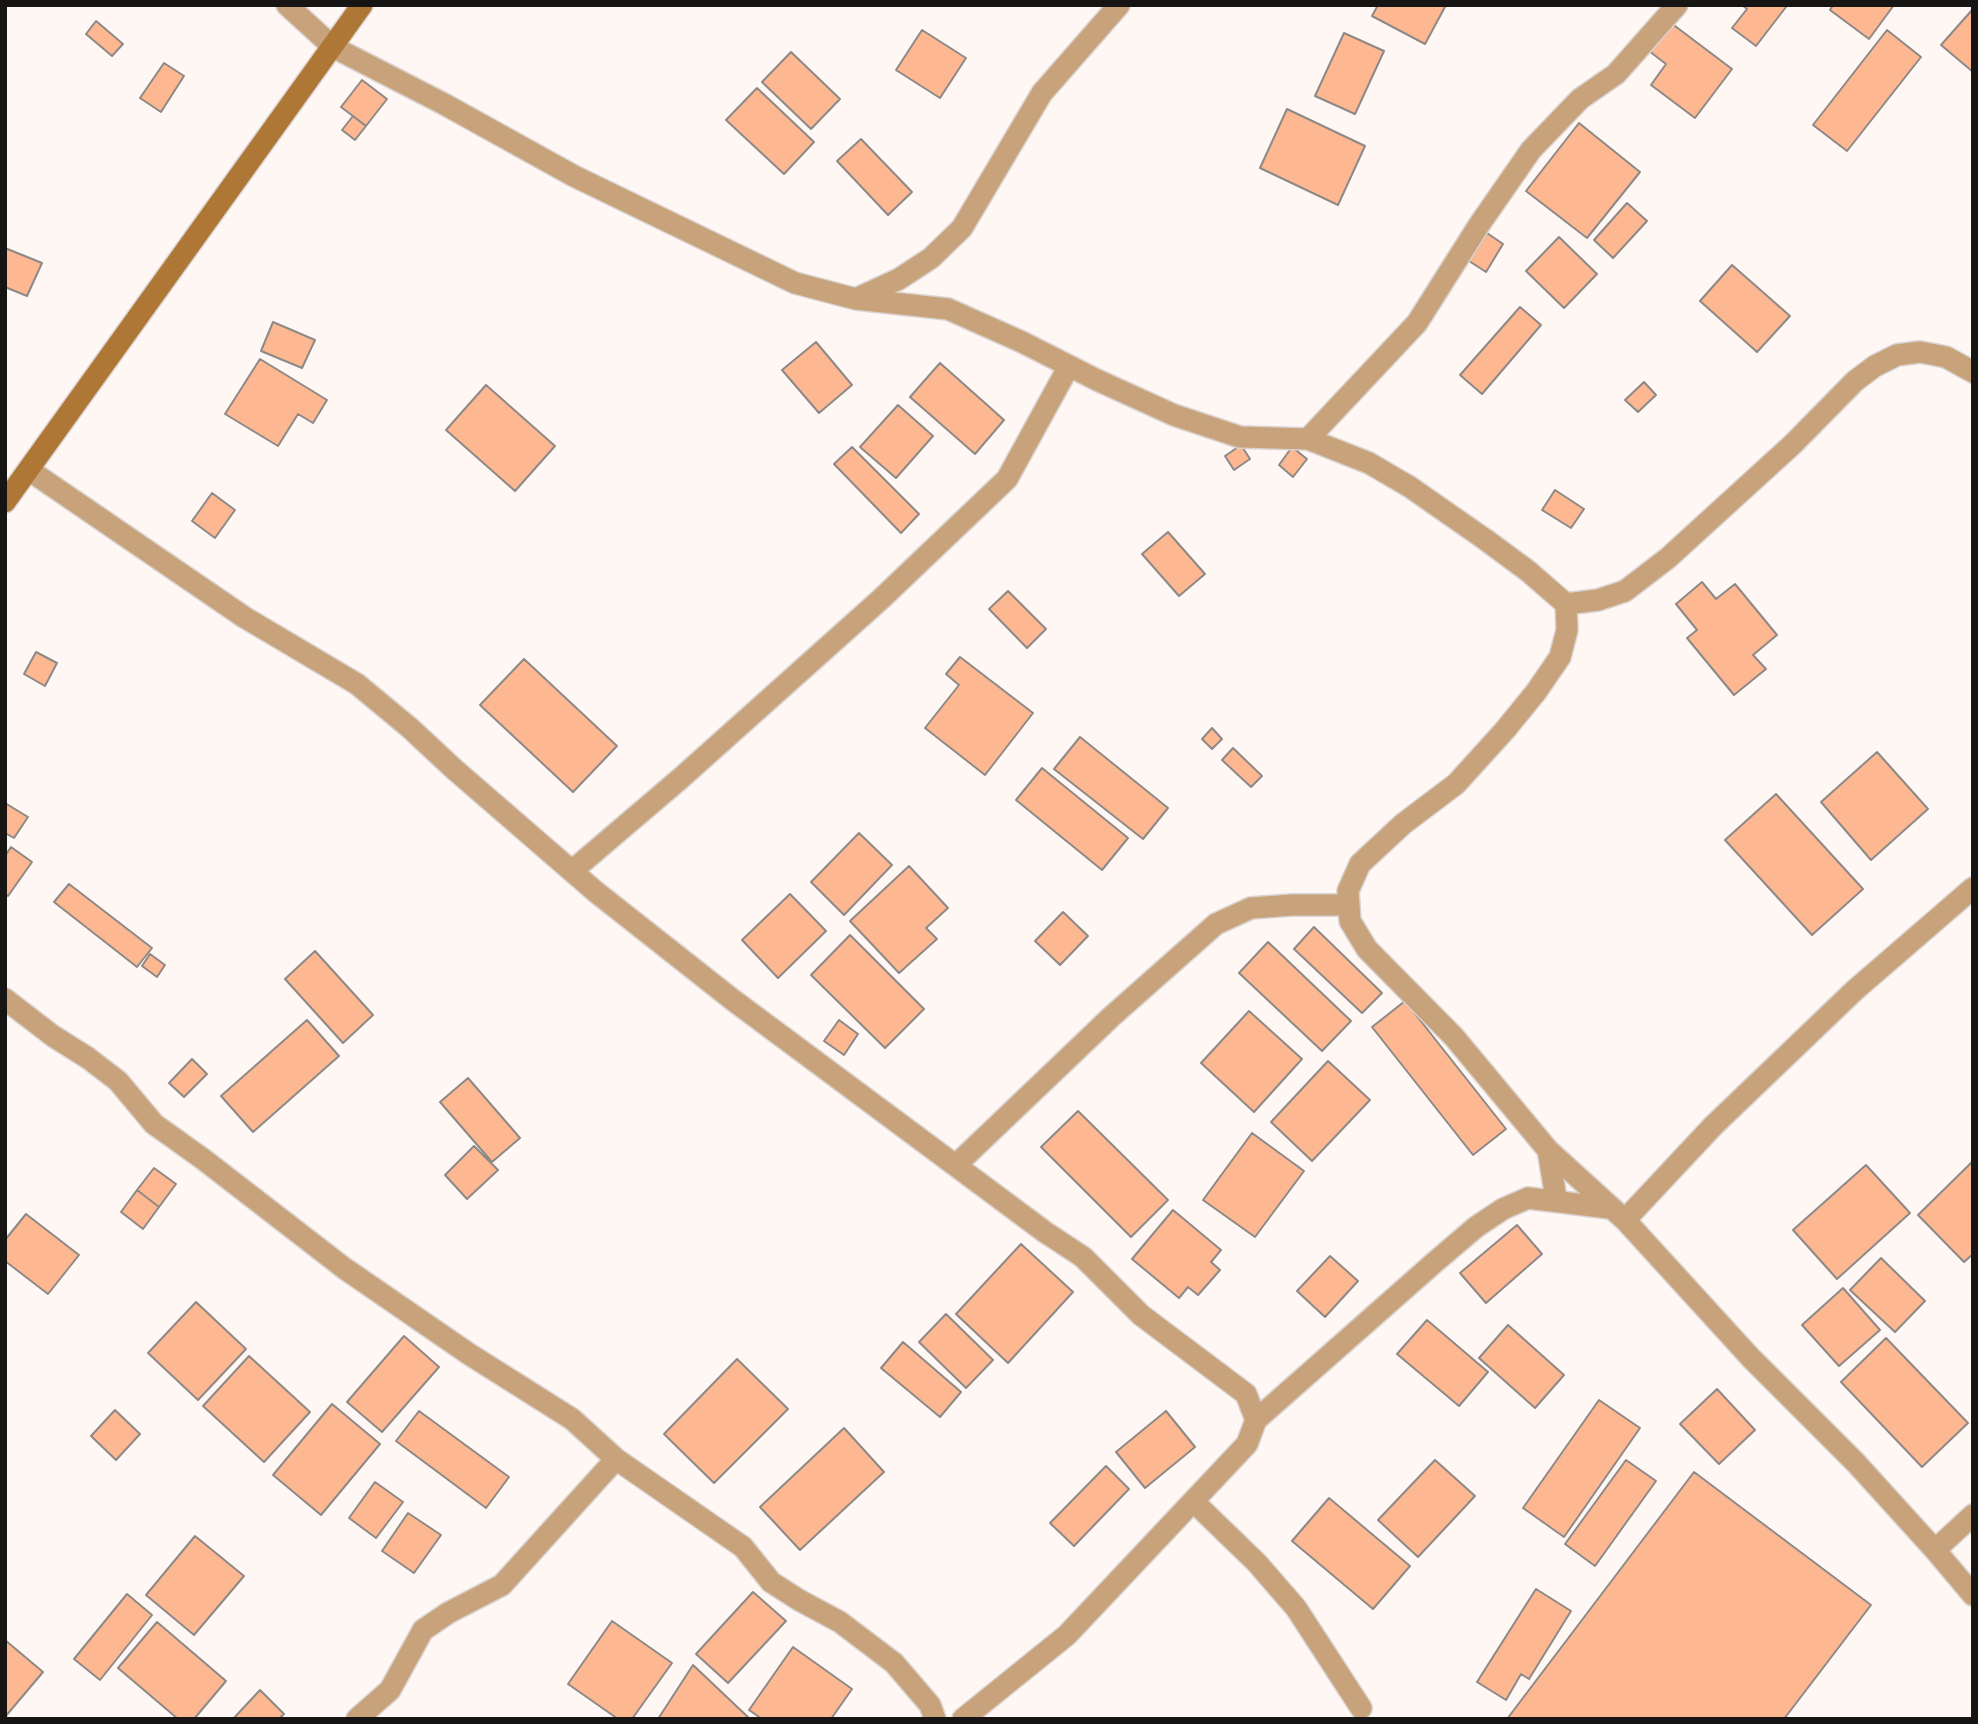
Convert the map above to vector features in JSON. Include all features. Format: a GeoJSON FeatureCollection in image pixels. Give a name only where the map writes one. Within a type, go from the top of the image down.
{"type":"FeatureCollection","features":[{"type":"Feature","properties":{"kind":"main road"},"geometry":{"type":"LineString","coordinates":[[5,502],[362,5]]}},
{"type":"Feature","properties":{"kind":"street"},"geometry":{"type":"LineString","coordinates":[[286,5],[333,47],[444,104],[574,176],[794,283],[856,299],[948,309],[1174,415],[1240,437],[1308,439],[1369,463],[1410,487],[1528,571],[1566,604],[1567,630],[1560,657],[1505,730],[1456,784],[1403,824],[1360,864],[1348,891],[1350,921],[1367,948],[1454,1037],[1548,1150],[1617,1214],[1751,1358],[1856,1463],[1973,1595]]}},
{"type":"Feature","properties":{"kind":"street"},"geometry":{"type":"LineString","coordinates":[[856,299],[900,279],[931,258],[962,228],[1042,93],[1119,5]]}},
{"type":"Feature","properties":{"kind":"street"},"geometry":{"type":"LineString","coordinates":[[1308,439],[1417,323],[1479,225],[1531,150],[1580,99],[1616,74],[1677,5]]}},
{"type":"Feature","properties":{"kind":"street"},"geometry":{"type":"LineString","coordinates":[[1566,604],[1598,600],[1625,591],[1668,558],[1875,366],[1897,355],[1920,352],[1947,356],[1972,370]]}},
{"type":"Feature","properties":{"kind":"street"},"geometry":{"type":"LineString","coordinates":[[572,871],[681,778],[881,599],[1007,479],[1069,366]]}},
{"type":"Feature","properties":{"kind":"street"},"geometry":{"type":"LineString","coordinates":[[29,470],[244,617],[357,684],[596,892],[733,1000],[1045,1232],[1083,1257],[1141,1315],[1246,1394],[1256,1420]]}},
{"type":"Feature","properties":{"kind":"street"},"geometry":{"type":"LineString","coordinates":[[1617,1214],[1855,990],[1973,888]]}},
{"type":"Feature","properties":{"kind":"street"},"geometry":{"type":"LineString","coordinates":[[956,1165],[1101,1026],[1216,923],[1251,908],[1349,905]]}},
{"type":"Feature","properties":{"kind":"street"},"geometry":{"type":"LineString","coordinates":[[5,999],[118,1081],[153,1124],[214,1167],[344,1268],[469,1354],[572,1419],[616,1459],[743,1547],[772,1582],[840,1622],[894,1663],[930,1705],[935,1719]]}},
{"type":"Feature","properties":{"kind":"street"},"geometry":{"type":"LineString","coordinates":[[1547,1200],[1555,1192],[1548,1150]]}},
{"type":"Feature","properties":{"kind":"street"},"geometry":{"type":"LineString","coordinates":[[963,1719],[1067,1635],[1247,1444],[1256,1420],[1476,1227],[1503,1209],[1528,1198],[1617,1214]]}},
{"type":"Feature","properties":{"kind":"street"},"geometry":{"type":"LineString","coordinates":[[357,1719],[390,1690],[423,1630],[447,1613],[502,1586],[616,1459]]}},
{"type":"Feature","properties":{"kind":"street"},"geometry":{"type":"LineString","coordinates":[[1193,1501],[1257,1563],[1296,1608],[1361,1708]]}},
{"type":"Feature","properties":{"kind":"street"},"geometry":{"type":"LineString","coordinates":[[1935,1550],[1973,1515]]}},
{"type":"Feature","properties":{"kind":"building"},"geometry":{"type":"Polygon","coordinates":[[[1378,5],[1446,5],[1425,44],[1372,16],[1378,5]]]}},
{"type":"Feature","properties":{"kind":"building"},"geometry":{"type":"Polygon","coordinates":[[[1742,5],[1786,7],[1756,46],[1732,28],[1747,9],[1742,5]]]}},
{"type":"Feature","properties":{"kind":"building"},"geometry":{"type":"Polygon","coordinates":[[[1833,5],[1894,5],[1869,39],[1830,10],[1833,5]]]}},
{"type":"Feature","properties":{"kind":"building"},"geometry":{"type":"Polygon","coordinates":[[[1973,10],[1973,72],[1941,45],[1973,10]]]}},
{"type":"Feature","properties":{"kind":"building"},"geometry":{"type":"Polygon","coordinates":[[[96,21],[123,44],[112,56],[86,34],[96,21]]]}},
{"type":"Feature","properties":{"kind":"building"},"geometry":{"type":"Polygon","coordinates":[[[1671,23],[1732,69],[1695,118],[1651,85],[1666,64],[1649,51],[1671,23]]]}},
{"type":"Feature","properties":{"kind":"building"},"geometry":{"type":"Polygon","coordinates":[[[922,30],[966,58],[940,98],[896,70],[922,30]]]}},
{"type":"Feature","properties":{"kind":"building"},"geometry":{"type":"Polygon","coordinates":[[[1887,30],[1921,57],[1847,151],[1813,125],[1887,30]]]}},
{"type":"Feature","properties":{"kind":"building"},"geometry":{"type":"Polygon","coordinates":[[[1344,33],[1384,51],[1355,114],[1315,96],[1344,33]]]}},
{"type":"Feature","properties":{"kind":"building"},"geometry":{"type":"Polygon","coordinates":[[[791,52],[840,99],[811,129],[762,82],[791,52]]]}},
{"type":"Feature","properties":{"kind":"building"},"geometry":{"type":"Polygon","coordinates":[[[164,63],[184,76],[161,112],[140,98],[164,63]]]}},
{"type":"Feature","properties":{"kind":"building"},"geometry":{"type":"Polygon","coordinates":[[[362,80],[387,99],[366,126],[341,107],[362,80]]]}},
{"type":"Feature","properties":{"kind":"building"},"geometry":{"type":"Polygon","coordinates":[[[757,88],[814,142],[784,174],[726,120],[757,88]]]}},
{"type":"Feature","properties":{"kind":"building"},"geometry":{"type":"Polygon","coordinates":[[[1287,109],[1365,146],[1338,205],[1260,168],[1287,109]]]}},
{"type":"Feature","properties":{"kind":"building"},"geometry":{"type":"Polygon","coordinates":[[[353,116],[366,126],[355,140],[342,130],[353,116]]]}},
{"type":"Feature","properties":{"kind":"building"},"geometry":{"type":"Polygon","coordinates":[[[1579,123],[1640,172],[1587,238],[1526,191],[1579,123]]]}},
{"type":"Feature","properties":{"kind":"building"},"geometry":{"type":"Polygon","coordinates":[[[861,139],[912,192],[888,215],[837,161],[861,139]]]}},
{"type":"Feature","properties":{"kind":"building"},"geometry":{"type":"Polygon","coordinates":[[[1627,203],[1647,221],[1613,258],[1594,240],[1627,203]]]}},
{"type":"Feature","properties":{"kind":"building"},"geometry":{"type":"Polygon","coordinates":[[[1487,233],[1503,244],[1486,272],[1469,261],[1487,233]]]}},
{"type":"Feature","properties":{"kind":"building"},"geometry":{"type":"Polygon","coordinates":[[[1559,237],[1597,274],[1564,308],[1526,271],[1559,237]]]}},
{"type":"Feature","properties":{"kind":"building"},"geometry":{"type":"Polygon","coordinates":[[[5,248],[42,263],[27,296],[5,287],[5,248]]]}},
{"type":"Feature","properties":{"kind":"building"},"geometry":{"type":"Polygon","coordinates":[[[1732,265],[1790,316],[1757,352],[1700,301],[1732,265]]]}},
{"type":"Feature","properties":{"kind":"building"},"geometry":{"type":"Polygon","coordinates":[[[1520,307],[1541,325],[1482,394],[1460,375],[1520,307]]]}},
{"type":"Feature","properties":{"kind":"building"},"geometry":{"type":"Polygon","coordinates":[[[273,322],[315,340],[302,368],[261,351],[273,322]]]}},
{"type":"Feature","properties":{"kind":"building"},"geometry":{"type":"Polygon","coordinates":[[[816,342],[852,385],[819,413],[782,370],[816,342]]]}},
{"type":"Feature","properties":{"kind":"building"},"geometry":{"type":"Polygon","coordinates":[[[260,359],[327,400],[313,423],[298,414],[278,446],[225,414],[260,359]]]}},
{"type":"Feature","properties":{"kind":"building"},"geometry":{"type":"Polygon","coordinates":[[[940,363],[1004,420],[975,454],[910,397],[940,363]]]}},
{"type":"Feature","properties":{"kind":"building"},"geometry":{"type":"Polygon","coordinates":[[[1644,382],[1656,395],[1638,412],[1625,400],[1644,382]]]}},
{"type":"Feature","properties":{"kind":"building"},"geometry":{"type":"Polygon","coordinates":[[[486,385],[555,446],[515,491],[446,430],[486,385]]]}},
{"type":"Feature","properties":{"kind":"building"},"geometry":{"type":"Polygon","coordinates":[[[898,405],[933,436],[896,478],[860,447],[898,405]]]}},
{"type":"Feature","properties":{"kind":"building"},"geometry":{"type":"Polygon","coordinates":[[[1241,445],[1250,459],[1234,470],[1225,456],[1241,445]]]}},
{"type":"Feature","properties":{"kind":"building"},"geometry":{"type":"Polygon","coordinates":[[[852,447],[919,514],[901,533],[834,464],[852,447]]]}},
{"type":"Feature","properties":{"kind":"building"},"geometry":{"type":"Polygon","coordinates":[[[1292,447],[1307,459],[1293,477],[1279,465],[1292,447]]]}},
{"type":"Feature","properties":{"kind":"building"},"geometry":{"type":"Polygon","coordinates":[[[1555,490],[1584,509],[1571,528],[1542,510],[1555,490]]]}},
{"type":"Feature","properties":{"kind":"building"},"geometry":{"type":"Polygon","coordinates":[[[212,493],[235,510],[215,538],[192,521],[212,493]]]}},
{"type":"Feature","properties":{"kind":"building"},"geometry":{"type":"Polygon","coordinates":[[[1168,532],[1205,574],[1179,596],[1142,554],[1168,532]]]}},
{"type":"Feature","properties":{"kind":"building"},"geometry":{"type":"Polygon","coordinates":[[[1702,582],[1716,599],[1735,584],[1777,635],[1753,655],[1766,669],[1734,695],[1687,638],[1697,630],[1676,604],[1702,582]]]}},
{"type":"Feature","properties":{"kind":"building"},"geometry":{"type":"Polygon","coordinates":[[[1008,591],[1046,629],[1027,648],[989,609],[1008,591]]]}},
{"type":"Feature","properties":{"kind":"building"},"geometry":{"type":"Polygon","coordinates":[[[36,652],[57,663],[45,686],[24,674],[36,652]]]}},
{"type":"Feature","properties":{"kind":"building"},"geometry":{"type":"Polygon","coordinates":[[[960,657],[1033,713],[985,775],[925,728],[959,685],[946,674],[960,657]]]}},
{"type":"Feature","properties":{"kind":"building"},"geometry":{"type":"Polygon","coordinates":[[[524,659],[617,746],[573,792],[480,705],[524,659]]]}},
{"type":"Feature","properties":{"kind":"building"},"geometry":{"type":"Polygon","coordinates":[[[1212,728],[1222,739],[1212,749],[1202,739],[1212,728]]]}},
{"type":"Feature","properties":{"kind":"building"},"geometry":{"type":"Polygon","coordinates":[[[1080,737],[1168,808],[1143,839],[1054,769],[1080,737]]]}},
{"type":"Feature","properties":{"kind":"building"},"geometry":{"type":"Polygon","coordinates":[[[1233,748],[1262,776],[1251,787],[1222,760],[1233,748]]]}},
{"type":"Feature","properties":{"kind":"building"},"geometry":{"type":"Polygon","coordinates":[[[1877,752],[1928,809],[1871,860],[1821,802],[1877,752]]]}},
{"type":"Feature","properties":{"kind":"building"},"geometry":{"type":"Polygon","coordinates":[[[1042,768],[1128,838],[1102,870],[1016,800],[1042,768]]]}},
{"type":"Feature","properties":{"kind":"building"},"geometry":{"type":"Polygon","coordinates":[[[1776,794],[1863,889],[1812,935],[1725,840],[1776,794]]]}},
{"type":"Feature","properties":{"kind":"building"},"geometry":{"type":"Polygon","coordinates":[[[5,803],[28,817],[14,838],[5,833],[5,803]]]}},
{"type":"Feature","properties":{"kind":"building"},"geometry":{"type":"Polygon","coordinates":[[[859,833],[892,865],[844,915],[811,882],[859,833]]]}},
{"type":"Feature","properties":{"kind":"building"},"geometry":{"type":"Polygon","coordinates":[[[11,847],[32,862],[8,896],[5,894],[5,856],[11,847]]]}},
{"type":"Feature","properties":{"kind":"building"},"geometry":{"type":"Polygon","coordinates":[[[909,866],[948,908],[926,928],[937,939],[899,973],[850,921],[909,866]]]}},
{"type":"Feature","properties":{"kind":"building"},"geometry":{"type":"Polygon","coordinates":[[[69,884],[152,948],[137,967],[54,902],[69,884]]]}},
{"type":"Feature","properties":{"kind":"building"},"geometry":{"type":"Polygon","coordinates":[[[790,894],[826,931],[778,978],[742,940],[790,894]]]}},
{"type":"Feature","properties":{"kind":"building"},"geometry":{"type":"Polygon","coordinates":[[[1063,912],[1088,936],[1060,965],[1035,941],[1063,912]]]}},
{"type":"Feature","properties":{"kind":"building"},"geometry":{"type":"Polygon","coordinates":[[[1314,927],[1382,993],[1362,1013],[1294,949],[1314,927]]]}},
{"type":"Feature","properties":{"kind":"building"},"geometry":{"type":"Polygon","coordinates":[[[850,935],[924,1009],[885,1048],[811,975],[850,935]]]}},
{"type":"Feature","properties":{"kind":"building"},"geometry":{"type":"Polygon","coordinates":[[[1268,942],[1351,1021],[1322,1051],[1239,973],[1268,942]]]}},
{"type":"Feature","properties":{"kind":"building"},"geometry":{"type":"Polygon","coordinates":[[[315,951],[373,1015],[343,1043],[285,979],[315,951]]]}},
{"type":"Feature","properties":{"kind":"building"},"geometry":{"type":"Polygon","coordinates":[[[150,954],[165,965],[157,977],[142,966],[150,954]]]}},
{"type":"Feature","properties":{"kind":"building"},"geometry":{"type":"Polygon","coordinates":[[[1405,1001],[1506,1129],[1473,1155],[1372,1027],[1405,1001]]]}},
{"type":"Feature","properties":{"kind":"building"},"geometry":{"type":"Polygon","coordinates":[[[1249,1011],[1302,1059],[1254,1112],[1201,1063],[1249,1011]]]}},
{"type":"Feature","properties":{"kind":"building"},"geometry":{"type":"Polygon","coordinates":[[[307,1020],[339,1056],[253,1132],[221,1096],[307,1020]]]}},
{"type":"Feature","properties":{"kind":"building"},"geometry":{"type":"Polygon","coordinates":[[[839,1020],[858,1034],[844,1055],[824,1041],[839,1020]]]}},
{"type":"Feature","properties":{"kind":"building"},"geometry":{"type":"Polygon","coordinates":[[[192,1059],[207,1074],[184,1097],[169,1083],[192,1059]]]}},
{"type":"Feature","properties":{"kind":"building"},"geometry":{"type":"Polygon","coordinates":[[[1328,1061],[1370,1100],[1312,1161],[1271,1122],[1328,1061]]]}},
{"type":"Feature","properties":{"kind":"building"},"geometry":{"type":"Polygon","coordinates":[[[468,1078],[520,1138],[492,1162],[440,1102],[468,1078]]]}},
{"type":"Feature","properties":{"kind":"building"},"geometry":{"type":"Polygon","coordinates":[[[1078,1111],[1168,1200],[1131,1237],[1041,1147],[1078,1111]]]}},
{"type":"Feature","properties":{"kind":"building"},"geometry":{"type":"Polygon","coordinates":[[[1252,1133],[1304,1171],[1255,1237],[1203,1200],[1252,1133]]]}},
{"type":"Feature","properties":{"kind":"building"},"geometry":{"type":"Polygon","coordinates":[[[474,1146],[498,1170],[467,1199],[445,1175],[474,1146]]]}},
{"type":"Feature","properties":{"kind":"building"},"geometry":{"type":"Polygon","coordinates":[[[1973,1161],[1973,1254],[1964,1262],[1918,1215],[1973,1161]]]}},
{"type":"Feature","properties":{"kind":"building"},"geometry":{"type":"Polygon","coordinates":[[[1866,1165],[1910,1213],[1837,1279],[1793,1230],[1866,1165]]]}},
{"type":"Feature","properties":{"kind":"building"},"geometry":{"type":"Polygon","coordinates":[[[154,1168],[176,1184],[159,1207],[137,1190],[154,1168]]]}},
{"type":"Feature","properties":{"kind":"building"},"geometry":{"type":"Polygon","coordinates":[[[137,1190],[159,1207],[143,1229],[121,1212],[137,1190]]]}},
{"type":"Feature","properties":{"kind":"building"},"geometry":{"type":"Polygon","coordinates":[[[1173,1210],[1221,1250],[1211,1262],[1220,1270],[1198,1295],[1188,1287],[1179,1298],[1132,1259],[1173,1210]]]}},
{"type":"Feature","properties":{"kind":"building"},"geometry":{"type":"Polygon","coordinates":[[[26,1214],[79,1255],[48,1294],[5,1261],[5,1240],[26,1214]]]}},
{"type":"Feature","properties":{"kind":"building"},"geometry":{"type":"Polygon","coordinates":[[[1517,1225],[1542,1254],[1486,1303],[1460,1273],[1517,1225]]]}},
{"type":"Feature","properties":{"kind":"building"},"geometry":{"type":"Polygon","coordinates":[[[1021,1244],[1073,1292],[1008,1363],[956,1314],[1021,1244]]]}},
{"type":"Feature","properties":{"kind":"building"},"geometry":{"type":"Polygon","coordinates":[[[1330,1256],[1358,1281],[1325,1317],[1297,1291],[1330,1256]]]}},
{"type":"Feature","properties":{"kind":"building"},"geometry":{"type":"Polygon","coordinates":[[[1881,1258],[1925,1301],[1895,1332],[1850,1290],[1881,1258]]]}},
{"type":"Feature","properties":{"kind":"building"},"geometry":{"type":"Polygon","coordinates":[[[1843,1288],[1880,1330],[1839,1366],[1802,1325],[1843,1288]]]}},
{"type":"Feature","properties":{"kind":"building"},"geometry":{"type":"Polygon","coordinates":[[[196,1302],[246,1349],[198,1400],[148,1353],[196,1302]]]}},
{"type":"Feature","properties":{"kind":"building"},"geometry":{"type":"Polygon","coordinates":[[[946,1314],[993,1360],[966,1388],[919,1342],[946,1314]]]}},
{"type":"Feature","properties":{"kind":"building"},"geometry":{"type":"Polygon","coordinates":[[[1427,1320],[1488,1372],[1459,1406],[1397,1354],[1427,1320]]]}},
{"type":"Feature","properties":{"kind":"building"},"geometry":{"type":"Polygon","coordinates":[[[1508,1325],[1564,1375],[1535,1408],[1479,1358],[1508,1325]]]}},
{"type":"Feature","properties":{"kind":"building"},"geometry":{"type":"Polygon","coordinates":[[[404,1336],[439,1367],[382,1432],[347,1402],[404,1336]]]}},
{"type":"Feature","properties":{"kind":"building"},"geometry":{"type":"Polygon","coordinates":[[[1886,1338],[1968,1423],[1922,1467],[1841,1382],[1886,1338]]]}},
{"type":"Feature","properties":{"kind":"building"},"geometry":{"type":"Polygon","coordinates":[[[903,1342],[961,1392],[940,1417],[881,1368],[903,1342]]]}},
{"type":"Feature","properties":{"kind":"building"},"geometry":{"type":"Polygon","coordinates":[[[249,1356],[310,1412],[264,1462],[203,1406],[249,1356]]]}},
{"type":"Feature","properties":{"kind":"building"},"geometry":{"type":"Polygon","coordinates":[[[737,1359],[788,1409],[714,1483],[664,1434],[737,1359]]]}},
{"type":"Feature","properties":{"kind":"building"},"geometry":{"type":"Polygon","coordinates":[[[1717,1389],[1755,1430],[1719,1464],[1680,1424],[1717,1389]]]}},
{"type":"Feature","properties":{"kind":"building"},"geometry":{"type":"Polygon","coordinates":[[[1599,1400],[1640,1428],[1564,1537],[1523,1508],[1599,1400]]]}},
{"type":"Feature","properties":{"kind":"building"},"geometry":{"type":"Polygon","coordinates":[[[332,1404],[380,1444],[321,1515],[273,1475],[332,1404]]]}},
{"type":"Feature","properties":{"kind":"building"},"geometry":{"type":"Polygon","coordinates":[[[115,1410],[140,1434],[116,1460],[91,1436],[115,1410]]]}},
{"type":"Feature","properties":{"kind":"building"},"geometry":{"type":"Polygon","coordinates":[[[419,1411],[509,1477],[486,1508],[396,1441],[419,1411]]]}},
{"type":"Feature","properties":{"kind":"building"},"geometry":{"type":"Polygon","coordinates":[[[1166,1411],[1195,1447],[1145,1488],[1116,1452],[1166,1411]]]}},
{"type":"Feature","properties":{"kind":"building"},"geometry":{"type":"Polygon","coordinates":[[[844,1428],[884,1472],[800,1550],[760,1507],[844,1428]]]}},
{"type":"Feature","properties":{"kind":"building"},"geometry":{"type":"Polygon","coordinates":[[[1435,1460],[1475,1496],[1418,1557],[1378,1520],[1435,1460]]]}},
{"type":"Feature","properties":{"kind":"building"},"geometry":{"type":"Polygon","coordinates":[[[1626,1460],[1656,1481],[1595,1566],[1565,1544],[1626,1460]]]}},
{"type":"Feature","properties":{"kind":"building"},"geometry":{"type":"Polygon","coordinates":[[[1106,1466],[1129,1489],[1074,1546],[1050,1523],[1106,1466]]]}},
{"type":"Feature","properties":{"kind":"building"},"geometry":{"type":"Polygon","coordinates":[[[1694,1472],[1871,1605],[1784,1719],[1507,1719],[1694,1472]]]}},
{"type":"Feature","properties":{"kind":"building"},"geometry":{"type":"Polygon","coordinates":[[[375,1482],[403,1502],[376,1538],[349,1518],[375,1482]]]}},
{"type":"Feature","properties":{"kind":"building"},"geometry":{"type":"Polygon","coordinates":[[[1329,1498],[1410,1566],[1373,1609],[1292,1541],[1329,1498]]]}},
{"type":"Feature","properties":{"kind":"building"},"geometry":{"type":"Polygon","coordinates":[[[408,1513],[441,1535],[414,1573],[382,1551],[408,1513]]]}},
{"type":"Feature","properties":{"kind":"building"},"geometry":{"type":"Polygon","coordinates":[[[195,1536],[244,1576],[194,1635],[146,1595],[195,1536]]]}},
{"type":"Feature","properties":{"kind":"building"},"geometry":{"type":"Polygon","coordinates":[[[1536,1589],[1571,1611],[1529,1679],[1521,1674],[1506,1700],[1477,1682],[1536,1589]]]}},
{"type":"Feature","properties":{"kind":"building"},"geometry":{"type":"Polygon","coordinates":[[[753,1592],[786,1621],[728,1683],[696,1654],[753,1592]]]}},
{"type":"Feature","properties":{"kind":"building"},"geometry":{"type":"Polygon","coordinates":[[[127,1594],[152,1615],[100,1680],[74,1659],[127,1594]]]}},
{"type":"Feature","properties":{"kind":"building"},"geometry":{"type":"Polygon","coordinates":[[[612,1621],[672,1663],[632,1719],[618,1719],[568,1684],[612,1621]]]}},
{"type":"Feature","properties":{"kind":"building"},"geometry":{"type":"Polygon","coordinates":[[[157,1622],[226,1681],[194,1719],[178,1719],[118,1668],[157,1622]]]}},
{"type":"Feature","properties":{"kind":"building"},"geometry":{"type":"Polygon","coordinates":[[[5,1640],[43,1672],[5,1717],[5,1640]]]}},
{"type":"Feature","properties":{"kind":"building"},"geometry":{"type":"Polygon","coordinates":[[[793,1647],[852,1689],[831,1719],[762,1719],[749,1710],[793,1647]]]}},
{"type":"Feature","properties":{"kind":"building"},"geometry":{"type":"Polygon","coordinates":[[[693,1665],[750,1719],[658,1719],[693,1665]]]}},
{"type":"Feature","properties":{"kind":"building"},"geometry":{"type":"Polygon","coordinates":[[[260,1690],[284,1714],[279,1719],[233,1719],[260,1690]]]}}]}
